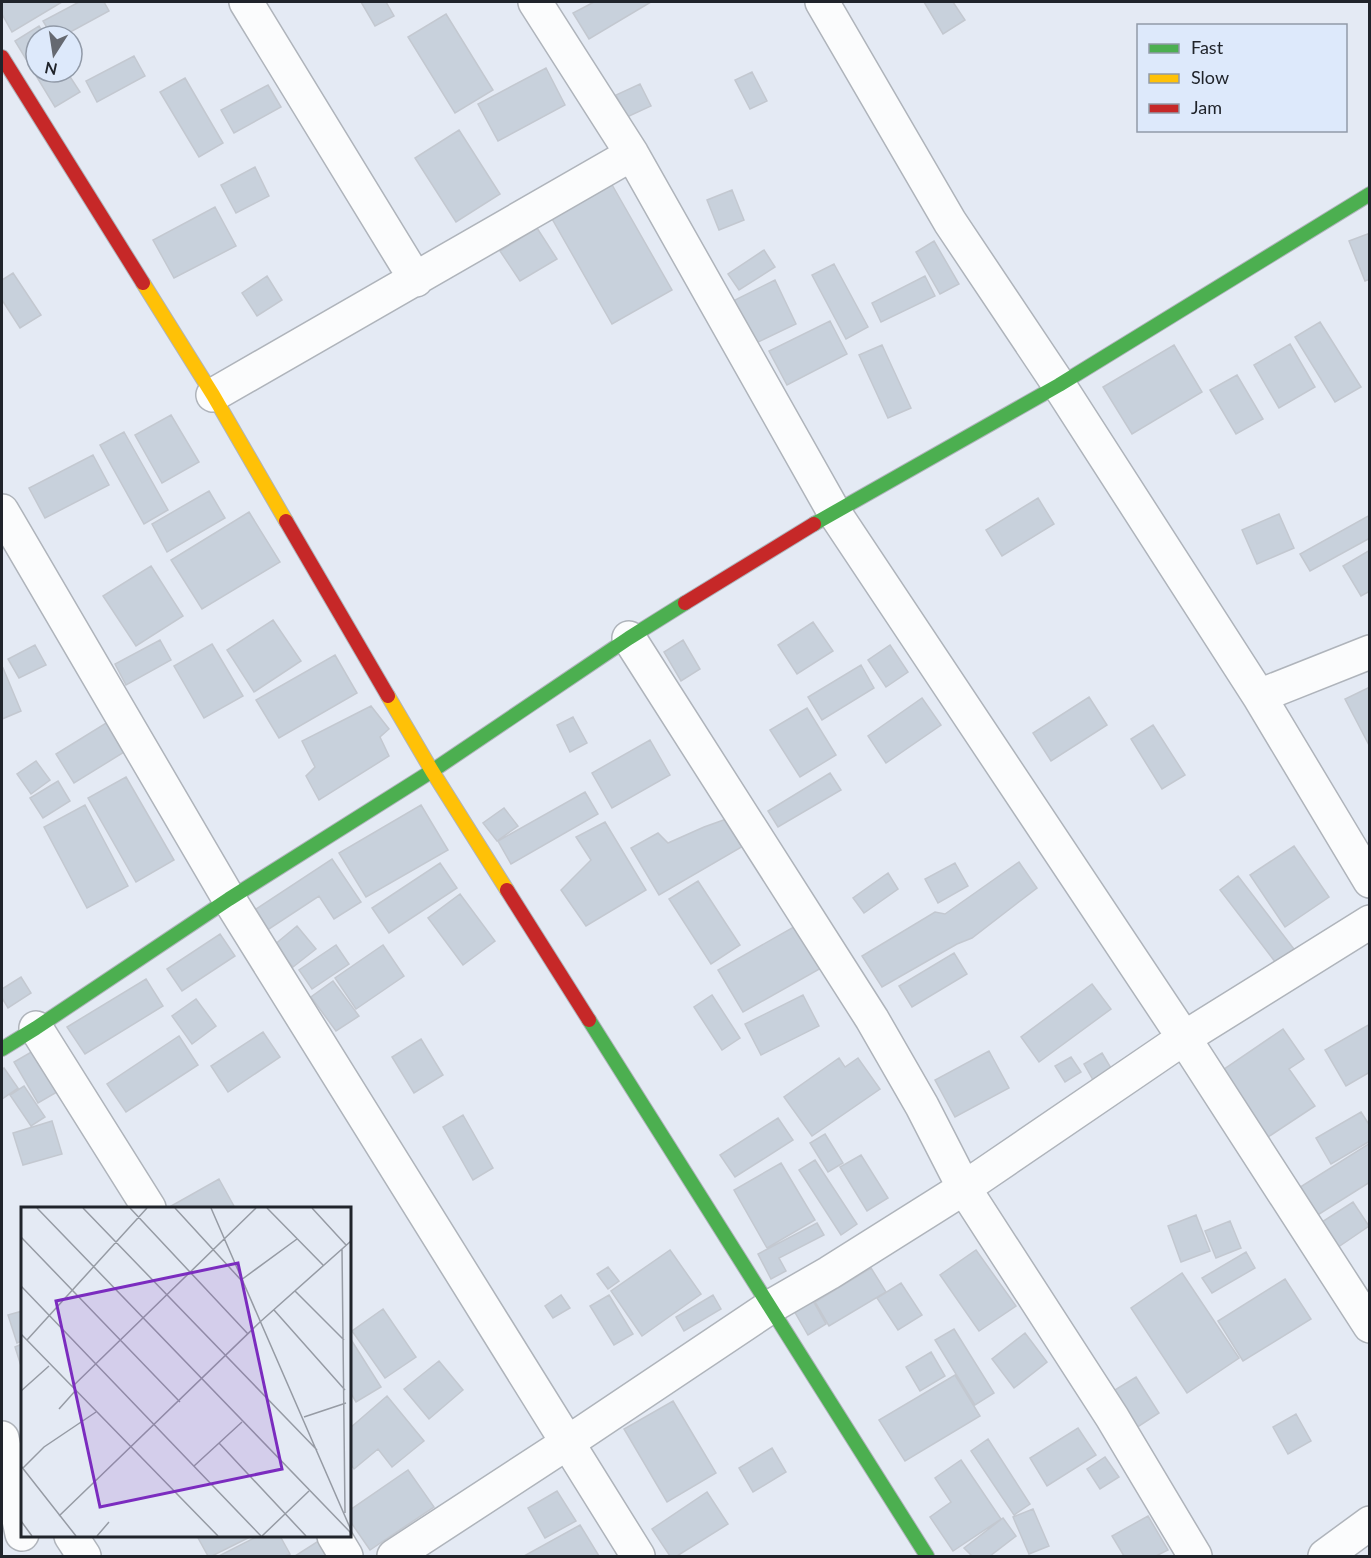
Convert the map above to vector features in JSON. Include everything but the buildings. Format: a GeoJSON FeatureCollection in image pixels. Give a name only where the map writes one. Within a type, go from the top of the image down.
{"type":"FeatureCollection","features":[{"type":"Feature","properties":{"kind":"street"},"geometry":{"type":"LineString","coordinates":[[246,2],[416,280]]}},
{"type":"Feature","properties":{"kind":"street"},"geometry":{"type":"LineString","coordinates":[[535,2],[632,154],[834,512],[1184,1038],[1370,1326]]}},
{"type":"Feature","properties":{"kind":"street"},"geometry":{"type":"LineString","coordinates":[[822,2],[950,222],[1059,385],[1258,696],[1370,881]]}},
{"type":"Feature","properties":{"kind":"street"},"geometry":{"type":"LineString","coordinates":[[2,57],[213,395],[432,771],[927,1557]]}},
{"type":"Feature","properties":{"kind":"street"},"geometry":{"type":"LineString","coordinates":[[213,395],[632,154]]}},
{"type":"Feature","properties":{"kind":"street"},"geometry":{"type":"LineString","coordinates":[[2,1049],[229,899],[432,771],[629,638],[834,512],[1059,385],[1370,194]]}},
{"type":"Feature","properties":{"kind":"street"},"geometry":{"type":"LineString","coordinates":[[2,511],[229,899],[638,1557]]}},
{"type":"Feature","properties":{"kind":"street"},"geometry":{"type":"LineString","coordinates":[[629,638],[872,1019],[922,1106],[964,1188],[1112,1418],[1195,1557]]}},
{"type":"Feature","properties":{"kind":"street"},"geometry":{"type":"LineString","coordinates":[[1258,696],[1370,652]]}},
{"type":"Feature","properties":{"kind":"street"},"geometry":{"type":"LineString","coordinates":[[394,1557],[770,1306],[829,1273],[964,1188],[1184,1038],[1370,922]]}},
{"type":"Feature","properties":{"kind":"street"},"geometry":{"type":"LineString","coordinates":[[36,1028],[148,1207]]}},
{"type":"Feature","properties":{"kind":"street"},"geometry":{"type":"LineString","coordinates":[[2,1432],[21,1460]]}},
{"type":"Feature","properties":{"kind":"street"},"geometry":{"type":"LineString","coordinates":[[2,1438],[21,1525]]}},
{"type":"Feature","properties":{"kind":"street"},"geometry":{"type":"LineString","coordinates":[[1325,1557],[1370,1523]]}},
{"type":"Feature","properties":{"kind":"street"},"geometry":{"type":"LineString","coordinates":[[24,1537],[28,1557]]}},
{"type":"Feature","properties":{"kind":"street"},"geometry":{"type":"LineString","coordinates":[[72,1537],[84,1557]]}},
{"type":"Feature","properties":{"kind":"street"},"geometry":{"type":"LineString","coordinates":[[335,1537],[346,1557]]}},
{"type":"Feature","properties":{"kind":"traffic: fast"},"geometry":{"type":"LineString","coordinates":[[814,524],[1059,385],[1370,194]]}},
{"type":"Feature","properties":{"kind":"traffic: fast"},"geometry":{"type":"LineString","coordinates":[[2,1049],[229,899],[432,771],[629,638],[685,603]]}},
{"type":"Feature","properties":{"kind":"traffic: fast"},"geometry":{"type":"LineString","coordinates":[[589,1020],[927,1556]]}},
{"type":"Feature","properties":{"kind":"traffic: slow"},"geometry":{"type":"LineString","coordinates":[[143,283],[213,395],[286,521]]}},
{"type":"Feature","properties":{"kind":"traffic: slow"},"geometry":{"type":"LineString","coordinates":[[388,696],[507,890]]}},
{"type":"Feature","properties":{"kind":"traffic: jam"},"geometry":{"type":"LineString","coordinates":[[2,57],[143,283]]}},
{"type":"Feature","properties":{"kind":"traffic: jam"},"geometry":{"type":"LineString","coordinates":[[286,521],[388,696]]}},
{"type":"Feature","properties":{"kind":"traffic: jam"},"geometry":{"type":"LineString","coordinates":[[685,603],[814,524]]}},
{"type":"Feature","properties":{"kind":"traffic: jam"},"geometry":{"type":"LineString","coordinates":[[507,890],[589,1020]]}}]}
